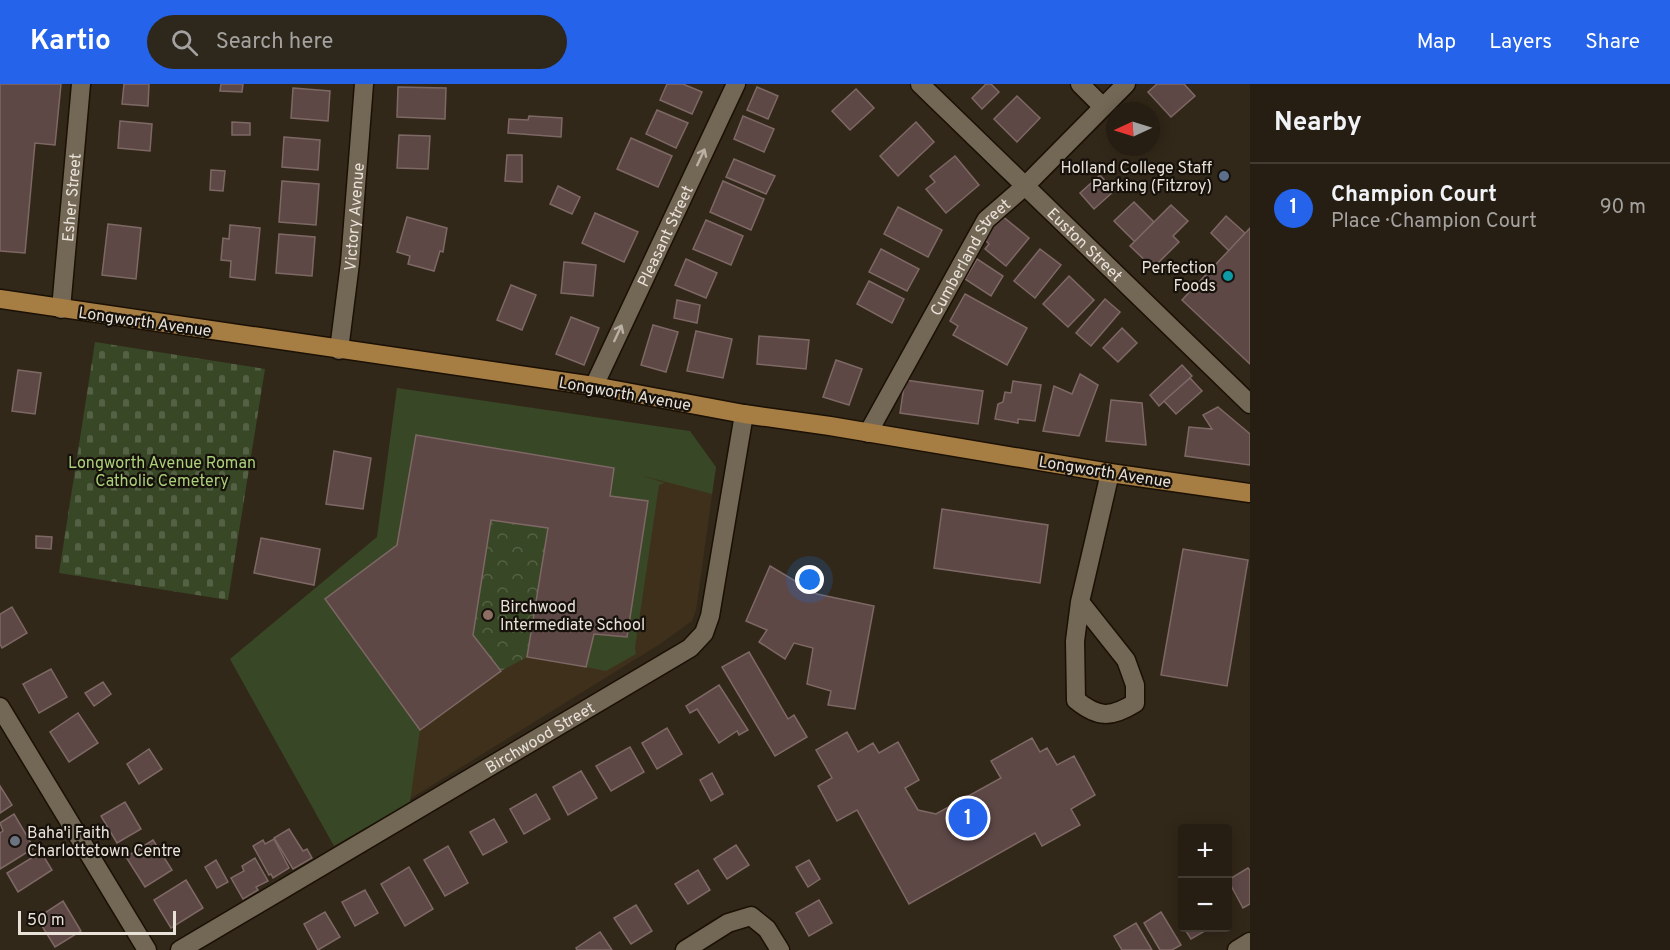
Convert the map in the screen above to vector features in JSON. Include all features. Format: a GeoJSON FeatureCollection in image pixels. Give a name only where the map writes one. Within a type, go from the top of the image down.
{"type":"FeatureCollection","features":[{"type":"Feature","properties":{"kind":"main road","name":"Longworth Avenue"},"geometry":{"type":"LineString","coordinates":[[0,298],[61,309],[594,386],[744,414],[1110,473],[1250,493]]}},
{"type":"Feature","properties":{"kind":"street","name":"Esher Street"},"geometry":{"type":"LineString","coordinates":[[61,309],[81,84]]}},
{"type":"Feature","properties":{"kind":"street","name":"Victory Avenue"},"geometry":{"type":"LineString","coordinates":[[339,350],[350,263],[364,84]]}},
{"type":"Feature","properties":{"kind":"street","name":"Pleasant Street"},"geometry":{"type":"LineString","coordinates":[[594,386],[736,84]]}},
{"type":"Feature","properties":{"kind":"street","name":"Euston Street"},"geometry":{"type":"LineString","coordinates":[[920,84],[1250,404]]}},
{"type":"Feature","properties":{"kind":"street"},"geometry":{"type":"LineString","coordinates":[[1080,84],[1103,107]]}},
{"type":"Feature","properties":{"kind":"street","name":"Cumberland Street"},"geometry":{"type":"LineString","coordinates":[[868,433],[986,220],[1024,186],[1126,84]]}},
{"type":"Feature","properties":{"kind":"street","name":"Birchwood Street"},"geometry":{"type":"LineString","coordinates":[[180,950],[690,648],[704,633],[710,616],[744,414]]}},
{"type":"Feature","properties":{"kind":"street"},"geometry":{"type":"LineString","coordinates":[[1080,602],[1126,660],[1135,685],[1135,703],[1110,715],[1090,712],[1076,700],[1075,641],[1080,602],[1110,473]]}},
{"type":"Feature","properties":{"kind":"street"},"geometry":{"type":"LineString","coordinates":[[0,707],[147,950]]}},
{"type":"Feature","properties":{"kind":"street"},"geometry":{"type":"LineString","coordinates":[[685,950],[728,924],[751,916],[768,929],[780,950]]}},
{"type":"Feature","properties":{"kind":"street"},"geometry":{"type":"LineString","coordinates":[[1237,950],[1250,942]]}},
{"type":"Feature","properties":{"kind":"shaded area","name":"Birchwood Intermediate School"},"geometry":{"type":"Polygon","coordinates":[[[397,388],[716,467],[696,610],[692,621],[660,644],[334,846],[230,659],[377,537],[397,388]]]}},
{"type":"Feature","properties":{"kind":"green space","name":"Longworth Avenue Roman Catholic Cemetery"},"geometry":{"type":"Polygon","coordinates":[[[95,342],[265,369],[228,600],[59,573],[95,342]]]}},
{"type":"Feature","properties":{"kind":"green space"},"geometry":{"type":"Polygon","coordinates":[[[397,388],[690,431],[716,467],[712,494],[640,475],[665,483],[659,485],[636,654],[606,671],[586,667],[594,634],[627,637],[648,502],[610,496],[614,468],[416,435],[397,545],[325,599],[420,730],[410,802],[334,846],[230,659],[377,537],[397,388]]]}},
{"type":"Feature","properties":{"kind":"green space"},"geometry":{"type":"Polygon","coordinates":[[[491,520],[548,528],[527,657],[501,671],[473,635],[491,520]]]}},
{"type":"Feature","properties":{"kind":"building"},"geometry":{"type":"Polygon","coordinates":[[[0,84],[61,84],[55,145],[35,143],[25,253],[0,251],[0,84]]]}},
{"type":"Feature","properties":{"kind":"building"},"geometry":{"type":"Polygon","coordinates":[[[124,84],[149,84],[148,106],[122,104],[124,84]]]}},
{"type":"Feature","properties":{"kind":"building"},"geometry":{"type":"Polygon","coordinates":[[[221,84],[243,84],[242,92],[220,91],[221,84]]]}},
{"type":"Feature","properties":{"kind":"building"},"geometry":{"type":"Polygon","coordinates":[[[667,84],[683,84],[702,92],[692,114],[660,100],[667,84]]]}},
{"type":"Feature","properties":{"kind":"building"},"geometry":{"type":"Polygon","coordinates":[[[986,84],[991,84],[999,92],[982,109],[972,98],[986,84]]]}},
{"type":"Feature","properties":{"kind":"building"},"geometry":{"type":"Polygon","coordinates":[[[1157,84],[1184,84],[1195,96],[1171,117],[1160,102],[1148,92],[1157,84]]]}},
{"type":"Feature","properties":{"kind":"building"},"geometry":{"type":"Polygon","coordinates":[[[398,87],[446,88],[445,119],[397,117],[398,87]]]}},
{"type":"Feature","properties":{"kind":"building"},"geometry":{"type":"Polygon","coordinates":[[[757,87],[778,96],[768,119],[747,110],[757,87]]]}},
{"type":"Feature","properties":{"kind":"building"},"geometry":{"type":"Polygon","coordinates":[[[293,88],[330,91],[328,121],[291,118],[293,88]]]}},
{"type":"Feature","properties":{"kind":"building"},"geometry":{"type":"Polygon","coordinates":[[[856,89],[874,108],[850,130],[832,111],[856,89]]]}},
{"type":"Feature","properties":{"kind":"building"},"geometry":{"type":"Polygon","coordinates":[[[1017,96],[1040,118],[1017,142],[994,119],[1017,96]]]}},
{"type":"Feature","properties":{"kind":"building"},"geometry":{"type":"Polygon","coordinates":[[[657,110],[688,123],[676,148],[646,134],[657,110]]]}},
{"type":"Feature","properties":{"kind":"building"},"geometry":{"type":"Polygon","coordinates":[[[529,116],[562,118],[561,137],[508,133],[509,119],[528,120],[529,116]]]}},
{"type":"Feature","properties":{"kind":"building"},"geometry":{"type":"Polygon","coordinates":[[[743,116],[774,129],[764,152],[734,139],[743,116]]]}},
{"type":"Feature","properties":{"kind":"building"},"geometry":{"type":"Polygon","coordinates":[[[120,121],[152,124],[150,151],[118,148],[120,121]]]}},
{"type":"Feature","properties":{"kind":"building"},"geometry":{"type":"Polygon","coordinates":[[[232,122],[250,123],[250,135],[232,135],[232,122]]]}},
{"type":"Feature","properties":{"kind":"building"},"geometry":{"type":"Polygon","coordinates":[[[916,122],[934,142],[898,176],[880,156],[916,122]]]}},
{"type":"Feature","properties":{"kind":"building"},"geometry":{"type":"Polygon","coordinates":[[[399,135],[430,136],[428,169],[397,168],[399,135]]]}},
{"type":"Feature","properties":{"kind":"building"},"geometry":{"type":"Polygon","coordinates":[[[284,137],[320,140],[318,170],[282,167],[284,137]]]}},
{"type":"Feature","properties":{"kind":"building"},"geometry":{"type":"Polygon","coordinates":[[[631,138],[672,156],[658,187],[617,169],[631,138]]]}},
{"type":"Feature","properties":{"kind":"building"},"geometry":{"type":"Polygon","coordinates":[[[507,155],[522,155],[522,182],[505,181],[507,155]]]}},
{"type":"Feature","properties":{"kind":"building"},"geometry":{"type":"Polygon","coordinates":[[[955,156],[979,185],[946,213],[926,189],[935,182],[930,176],[955,156]]]}},
{"type":"Feature","properties":{"kind":"building"},"geometry":{"type":"Polygon","coordinates":[[[734,159],[775,176],[766,194],[726,177],[734,159]]]}},
{"type":"Feature","properties":{"kind":"building"},"geometry":{"type":"Polygon","coordinates":[[[211,170],[225,171],[223,191],[210,190],[211,170]]]}},
{"type":"Feature","properties":{"kind":"building"},"geometry":{"type":"Polygon","coordinates":[[[1100,175],[1114,191],[1094,209],[1080,193],[1100,175]]]}},
{"type":"Feature","properties":{"kind":"building"},"geometry":{"type":"Polygon","coordinates":[[[282,181],[319,184],[316,225],[279,222],[282,181]]]}},
{"type":"Feature","properties":{"kind":"building"},"geometry":{"type":"Polygon","coordinates":[[[723,181],[764,199],[751,230],[710,212],[723,181]]]}},
{"type":"Feature","properties":{"kind":"building"},"geometry":{"type":"Polygon","coordinates":[[[558,186],[580,197],[572,214],[550,204],[558,186]]]}},
{"type":"Feature","properties":{"kind":"building"},"geometry":{"type":"Polygon","coordinates":[[[1134,202],[1154,222],[1135,242],[1114,221],[1134,202]]]}},
{"type":"Feature","properties":{"kind":"building"},"geometry":{"type":"Polygon","coordinates":[[[1171,205],[1188,221],[1173,236],[1179,242],[1153,268],[1130,246],[1171,205]]]}},
{"type":"Feature","properties":{"kind":"building"},"geometry":{"type":"Polygon","coordinates":[[[898,207],[942,230],[928,257],[884,234],[898,207]]]}},
{"type":"Feature","properties":{"kind":"building"},"geometry":{"type":"Polygon","coordinates":[[[595,213],[638,232],[624,262],[582,243],[595,213]]]}},
{"type":"Feature","properties":{"kind":"building"},"geometry":{"type":"Polygon","coordinates":[[[1001,215],[1029,238],[1006,266],[985,249],[989,244],[983,238],[1001,215]]]}},
{"type":"Feature","properties":{"kind":"building"},"geometry":{"type":"Polygon","coordinates":[[[1226,216],[1245,233],[1229,251],[1211,233],[1226,216]]]}},
{"type":"Feature","properties":{"kind":"building"},"geometry":{"type":"Polygon","coordinates":[[[407,217],[447,228],[443,252],[440,251],[434,271],[408,264],[410,256],[397,252],[407,217]]]}},
{"type":"Feature","properties":{"kind":"building"},"geometry":{"type":"Polygon","coordinates":[[[706,220],[743,236],[731,265],[693,249],[706,220]]]}},
{"type":"Feature","properties":{"kind":"building"},"geometry":{"type":"Polygon","coordinates":[[[108,224],[141,228],[136,279],[102,275],[108,224]]]}},
{"type":"Feature","properties":{"kind":"building"},"geometry":{"type":"Polygon","coordinates":[[[230,225],[260,228],[255,280],[230,277],[231,261],[221,260],[223,238],[229,239],[230,225]]]}},
{"type":"Feature","properties":{"kind":"building","name":"Perfection Foods"},"geometry":{"type":"Polygon","coordinates":[[[1250,228],[1250,364],[1182,300],[1250,228]]]}},
{"type":"Feature","properties":{"kind":"building"},"geometry":{"type":"Polygon","coordinates":[[[279,234],[315,237],[312,276],[276,273],[279,234]]]}},
{"type":"Feature","properties":{"kind":"building"},"geometry":{"type":"Polygon","coordinates":[[[881,249],[919,269],[907,291],[869,272],[881,249]]]}},
{"type":"Feature","properties":{"kind":"building"},"geometry":{"type":"Polygon","coordinates":[[[1040,249],[1061,265],[1035,298],[1014,281],[1040,249]]]}},
{"type":"Feature","properties":{"kind":"building"},"geometry":{"type":"Polygon","coordinates":[[[686,259],[717,273],[706,298],[675,285],[686,259]]]}},
{"type":"Feature","properties":{"kind":"building"},"geometry":{"type":"Polygon","coordinates":[[[977,259],[1003,276],[991,296],[965,279],[977,259]]]}},
{"type":"Feature","properties":{"kind":"building"},"geometry":{"type":"Polygon","coordinates":[[[564,262],[596,265],[593,296],[561,293],[564,262]]]}},
{"type":"Feature","properties":{"kind":"building"},"geometry":{"type":"Polygon","coordinates":[[[1069,276],[1094,300],[1068,327],[1043,304],[1069,276]]]}},
{"type":"Feature","properties":{"kind":"building"},"geometry":{"type":"Polygon","coordinates":[[[869,281],[904,299],[892,323],[857,304],[869,281]]]}},
{"type":"Feature","properties":{"kind":"building"},"geometry":{"type":"Polygon","coordinates":[[[511,285],[536,295],[522,330],[497,320],[511,285]]]}},
{"type":"Feature","properties":{"kind":"building"},"geometry":{"type":"Polygon","coordinates":[[[965,294],[1027,328],[1007,365],[953,335],[958,326],[950,321],[965,294]]]}},
{"type":"Feature","properties":{"kind":"building"},"geometry":{"type":"Polygon","coordinates":[[[1105,299],[1120,312],[1091,346],[1076,333],[1105,299]]]}},
{"type":"Feature","properties":{"kind":"building"},"geometry":{"type":"Polygon","coordinates":[[[677,300],[700,305],[697,323],[674,318],[677,300]]]}},
{"type":"Feature","properties":{"kind":"building"},"geometry":{"type":"Polygon","coordinates":[[[571,317],[599,328],[584,365],[556,354],[571,317]]]}},
{"type":"Feature","properties":{"kind":"building"},"geometry":{"type":"Polygon","coordinates":[[[653,325],[678,332],[666,372],[641,365],[653,325]]]}},
{"type":"Feature","properties":{"kind":"building"},"geometry":{"type":"Polygon","coordinates":[[[1122,328],[1137,343],[1118,362],[1103,348],[1122,328]]]}},
{"type":"Feature","properties":{"kind":"building"},"geometry":{"type":"Polygon","coordinates":[[[696,331],[732,339],[723,378],[687,371],[696,331]]]}},
{"type":"Feature","properties":{"kind":"building"},"geometry":{"type":"Polygon","coordinates":[[[759,336],[809,340],[806,369],[757,364],[759,336]]]}},
{"type":"Feature","properties":{"kind":"building"},"geometry":{"type":"Polygon","coordinates":[[[836,360],[862,369],[849,405],[823,397],[836,360]]]}},
{"type":"Feature","properties":{"kind":"building"},"geometry":{"type":"Polygon","coordinates":[[[1182,365],[1192,376],[1159,406],[1150,395],[1182,365]]]}},
{"type":"Feature","properties":{"kind":"building"},"geometry":{"type":"Polygon","coordinates":[[[18,370],[41,373],[35,414],[12,411],[18,370]]]}},
{"type":"Feature","properties":{"kind":"building"},"geometry":{"type":"Polygon","coordinates":[[[1080,374],[1098,385],[1079,436],[1043,431],[1054,386],[1072,394],[1080,374]]]}},
{"type":"Feature","properties":{"kind":"building"},"geometry":{"type":"Polygon","coordinates":[[[1190,378],[1202,391],[1176,414],[1164,401],[1190,378]]]}},
{"type":"Feature","properties":{"kind":"building"},"geometry":{"type":"Polygon","coordinates":[[[905,380],[983,391],[978,424],[900,413],[905,380]]]}},
{"type":"Feature","properties":{"kind":"building"},"geometry":{"type":"Polygon","coordinates":[[[1013,381],[1041,385],[1035,421],[1018,419],[1018,423],[995,419],[998,404],[1003,402],[1005,392],[1011,393],[1013,381]]]}},
{"type":"Feature","properties":{"kind":"building"},"geometry":{"type":"Polygon","coordinates":[[[1111,400],[1142,403],[1146,445],[1106,441],[1111,400]]]}},
{"type":"Feature","properties":{"kind":"building"},"geometry":{"type":"Polygon","coordinates":[[[1218,407],[1250,434],[1250,465],[1185,456],[1189,427],[1212,429],[1203,415],[1218,407]]]}},
{"type":"Feature","properties":{"kind":"building"},"geometry":{"type":"Polygon","coordinates":[[[416,435],[614,468],[610,496],[648,501],[627,637],[594,634],[586,667],[527,657],[548,528],[491,520],[473,635],[501,671],[420,730],[325,599],[397,545],[416,435]]]}},
{"type":"Feature","properties":{"kind":"building"},"geometry":{"type":"Polygon","coordinates":[[[334,451],[371,458],[363,509],[326,504],[334,451]]]}},
{"type":"Feature","properties":{"kind":"building"},"geometry":{"type":"Polygon","coordinates":[[[942,509],[1048,525],[1040,583],[934,568],[942,509]]]}},
{"type":"Feature","properties":{"kind":"building"},"geometry":{"type":"Polygon","coordinates":[[[36,536],[52,537],[51,549],[36,548],[36,536]]]}},
{"type":"Feature","properties":{"kind":"building"},"geometry":{"type":"Polygon","coordinates":[[[261,538],[320,549],[314,585],[254,573],[261,538]]]}},
{"type":"Feature","properties":{"kind":"building"},"geometry":{"type":"Polygon","coordinates":[[[1183,549],[1248,560],[1227,686],[1161,675],[1183,549]]]}},
{"type":"Feature","properties":{"kind":"building"},"geometry":{"type":"Polygon","coordinates":[[[770,566],[817,594],[874,606],[855,709],[828,705],[831,691],[807,684],[813,648],[794,643],[785,659],[759,642],[767,630],[746,621],[770,566]]]}},
{"type":"Feature","properties":{"kind":"building"},"geometry":{"type":"Polygon","coordinates":[[[12,607],[27,633],[2,648],[0,614],[12,607]]]}},
{"type":"Feature","properties":{"kind":"building"},"geometry":{"type":"Polygon","coordinates":[[[749,652],[788,719],[794,715],[807,737],[775,756],[722,667],[749,652]]]}},
{"type":"Feature","properties":{"kind":"building"},"geometry":{"type":"Polygon","coordinates":[[[51,669],[67,697],[39,713],[23,684],[51,669]]]}},
{"type":"Feature","properties":{"kind":"building"},"geometry":{"type":"Polygon","coordinates":[[[103,682],[111,694],[94,706],[85,693],[103,682]]]}},
{"type":"Feature","properties":{"kind":"building"},"geometry":{"type":"Polygon","coordinates":[[[719,685],[748,730],[739,735],[737,731],[719,743],[697,709],[690,713],[686,706],[719,685]]]}},
{"type":"Feature","properties":{"kind":"building"},"geometry":{"type":"Polygon","coordinates":[[[78,713],[98,743],[69,762],[50,732],[78,713]]]}},
{"type":"Feature","properties":{"kind":"building"},"geometry":{"type":"Polygon","coordinates":[[[667,728],[682,754],[657,769],[642,743],[667,728]]]}},
{"type":"Feature","properties":{"kind":"building"},"geometry":{"type":"Polygon","coordinates":[[[847,732],[858,752],[873,743],[879,753],[898,742],[919,780],[905,788],[918,810],[936,814],[1001,778],[991,761],[1032,738],[1040,752],[1047,748],[1057,765],[1074,756],[1095,795],[1071,809],[1080,825],[1042,846],[1035,833],[909,904],[857,810],[837,821],[818,786],[832,778],[816,750],[847,732]]]}},
{"type":"Feature","properties":{"kind":"building"},"geometry":{"type":"Polygon","coordinates":[[[630,747],[644,772],[611,791],[596,766],[630,747]]]}},
{"type":"Feature","properties":{"kind":"building"},"geometry":{"type":"Polygon","coordinates":[[[149,749],[162,769],[139,784],[127,764],[149,749]]]}},
{"type":"Feature","properties":{"kind":"building"},"geometry":{"type":"Polygon","coordinates":[[[581,771],[597,798],[568,815],[553,787],[581,771]]]}},
{"type":"Feature","properties":{"kind":"building"},"geometry":{"type":"Polygon","coordinates":[[[712,773],[723,794],[711,801],[700,780],[712,773]]]}},
{"type":"Feature","properties":{"kind":"building"},"geometry":{"type":"Polygon","coordinates":[[[0,786],[12,805],[0,813],[0,786]]]}},
{"type":"Feature","properties":{"kind":"building"},"geometry":{"type":"Polygon","coordinates":[[[536,794],[550,819],[524,834],[510,809],[536,794]]]}},
{"type":"Feature","properties":{"kind":"building"},"geometry":{"type":"Polygon","coordinates":[[[125,802],[141,829],[117,843],[101,816],[125,802]]]}},
{"type":"Feature","properties":{"kind":"building","name":"Baha'i Faith Charlottetown Centre"},"geometry":{"type":"Polygon","coordinates":[[[14,814],[34,848],[0,869],[0,833],[3,831],[0,823],[14,814]]]}},
{"type":"Feature","properties":{"kind":"building"},"geometry":{"type":"Polygon","coordinates":[[[494,819],[507,842],[483,855],[470,832],[494,819]]]}},
{"type":"Feature","properties":{"kind":"building"},"geometry":{"type":"Polygon","coordinates":[[[289,829],[303,851],[307,849],[312,858],[293,869],[274,838],[289,829]]]}},
{"type":"Feature","properties":{"kind":"building"},"geometry":{"type":"Polygon","coordinates":[[[274,839],[289,868],[273,878],[271,874],[269,875],[253,846],[263,840],[265,844],[274,839]]]}},
{"type":"Feature","properties":{"kind":"building"},"geometry":{"type":"Polygon","coordinates":[[[153,840],[172,870],[145,887],[126,857],[153,840]]]}},
{"type":"Feature","properties":{"kind":"building"},"geometry":{"type":"Polygon","coordinates":[[[736,845],[749,865],[727,879],[714,859],[736,845]]]}},
{"type":"Feature","properties":{"kind":"building"},"geometry":{"type":"Polygon","coordinates":[[[448,846],[468,883],[445,896],[424,860],[448,846]]]}},
{"type":"Feature","properties":{"kind":"building"},"geometry":{"type":"Polygon","coordinates":[[[41,852],[52,870],[18,892],[7,873],[41,852]]]}},
{"type":"Feature","properties":{"kind":"building"},"geometry":{"type":"Polygon","coordinates":[[[255,858],[268,881],[256,887],[258,890],[243,899],[231,878],[244,871],[242,866],[255,858]]]}},
{"type":"Feature","properties":{"kind":"building"},"geometry":{"type":"Polygon","coordinates":[[[216,860],[228,882],[217,888],[205,867],[216,860]]]}},
{"type":"Feature","properties":{"kind":"building"},"geometry":{"type":"Polygon","coordinates":[[[809,860],[820,879],[808,887],[796,867],[809,860]]]}},
{"type":"Feature","properties":{"kind":"building"},"geometry":{"type":"Polygon","coordinates":[[[409,867],[433,909],[405,926],[381,884],[409,867]]]}},
{"type":"Feature","properties":{"kind":"building"},"geometry":{"type":"Polygon","coordinates":[[[1248,868],[1250,870],[1250,904],[1243,908],[1232,887],[1232,878],[1248,868]]]}},
{"type":"Feature","properties":{"kind":"building"},"geometry":{"type":"Polygon","coordinates":[[[698,870],[710,890],[688,904],[675,884],[698,870]]]}},
{"type":"Feature","properties":{"kind":"building"},"geometry":{"type":"Polygon","coordinates":[[[186,880],[203,908],[171,928],[154,900],[186,880]]]}},
{"type":"Feature","properties":{"kind":"building"},"geometry":{"type":"Polygon","coordinates":[[[365,890],[378,913],[355,926],[342,902],[365,890]]]}},
{"type":"Feature","properties":{"kind":"building"},"geometry":{"type":"Polygon","coordinates":[[[819,900],[832,923],[809,936],[796,913],[819,900]]]}},
{"type":"Feature","properties":{"kind":"building"},"geometry":{"type":"Polygon","coordinates":[[[63,901],[81,931],[55,947],[37,918],[63,901]]]}},
{"type":"Feature","properties":{"kind":"building"},"geometry":{"type":"Polygon","coordinates":[[[636,905],[652,931],[631,944],[614,918],[636,905]]]}},
{"type":"Feature","properties":{"kind":"building"},"geometry":{"type":"Polygon","coordinates":[[[325,912],[340,937],[318,950],[304,924],[325,912]]]}},
{"type":"Feature","properties":{"kind":"building"},"geometry":{"type":"Polygon","coordinates":[[[1161,912],[1181,945],[1172,950],[1160,950],[1144,923],[1161,912]]]}},
{"type":"Feature","properties":{"kind":"building"},"geometry":{"type":"Polygon","coordinates":[[[1136,923],[1152,950],[1122,950],[1114,936],[1136,923]]]}},
{"type":"Feature","properties":{"kind":"building"},"geometry":{"type":"Polygon","coordinates":[[[600,932],[612,950],[577,950],[576,948],[600,932]]]}},
{"type":"Feature","properties":{"kind":"building"},"geometry":{"type":"Polygon","coordinates":[[[1187,932],[1203,932],[1191,939],[1187,932]]]}},
{"type":"Feature","properties":{"kind":"place","name":"Holland College Staff Parking (Fitzroy)"},"geometry":{"type":"Point","coordinates":[1224,176]}},
{"type":"Feature","properties":{"kind":"place","name":"Perfection Foods"},"geometry":{"type":"Point","coordinates":[1228,276]}},
{"type":"Feature","properties":{"kind":"place","name":"Birchwood Intermediate School"},"geometry":{"type":"Point","coordinates":[488,615]}},
{"type":"Feature","properties":{"kind":"place","name":"Champion Court"},"geometry":{"type":"Point","coordinates":[968,818]}},
{"type":"Feature","properties":{"kind":"place","name":"Baha'i Faith Charlottetown Centre"},"geometry":{"type":"Point","coordinates":[15,841]}}]}
